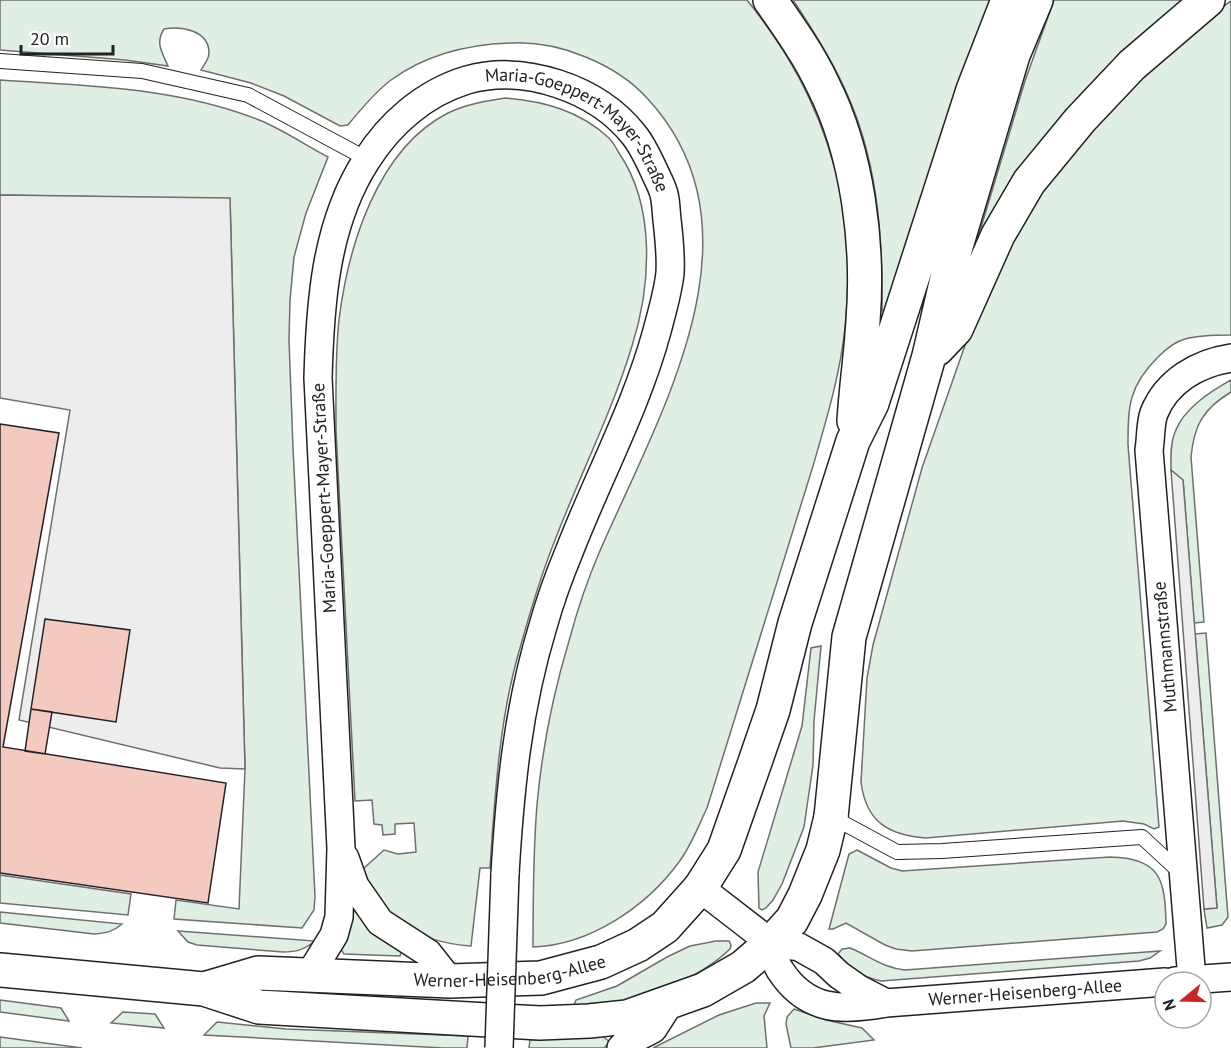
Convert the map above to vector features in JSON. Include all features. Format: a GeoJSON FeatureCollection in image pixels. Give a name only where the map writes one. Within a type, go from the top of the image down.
{"type":"FeatureCollection","features":[{"type":"Feature","properties":{"kind":"main road"},"geometry":{"type":"LineString","coordinates":[[770,0],[796,38],[824,86],[843,136],[857,194],[864,254],[864,321],[856,376],[853,441]]}},
{"type":"Feature","properties":{"kind":"main road"},"geometry":{"type":"LineString","coordinates":[[853,441],[872,403],[973,90],[1008,0]]}},
{"type":"Feature","properties":{"kind":"main road","name":"Werner-Heisenberg-Allee"},"geometry":{"type":"LineString","coordinates":[[0,970],[204,990],[259,1007],[540,1023],[627,1017],[669,1004],[703,990],[743,967],[771,943],[792,920],[805,896],[823,850],[831,817],[849,637],[929,356],[949,270],[1013,55],[1036,0]]}},
{"type":"Feature","properties":{"kind":"main road"},"geometry":{"type":"LineString","coordinates":[[929,356],[956,329],[998,235],[1029,182],[1080,120],[1132,65],[1208,0]]}},
{"type":"Feature","properties":{"kind":"main road","name":"Werner-Heisenberg-Allee"},"geometry":{"type":"LineString","coordinates":[[204,990],[258,973],[450,981],[541,978],[601,962],[638,945],[664,927],[700,888],[724,850],[773,710],[795,624],[853,441]]}},
{"type":"Feature","properties":{"kind":"street","name":"Maria-Goeppert-Mayer-Straße"},"geometry":{"type":"LineString","coordinates":[[310,974],[334,936],[339,917],[341,848],[319,390],[320,321],[325,277],[335,234],[350,189],[367,159],[391,128],[417,104],[441,90],[468,80],[497,76],[527,77],[555,83],[585,95],[612,112],[635,135],[664,193],[670,272],[649,362],[628,418],[568,552],[527,683],[516,739],[505,874],[499,1048]]}},
{"type":"Feature","properties":{"kind":"street","name":"Muthmannstraße"},"geometry":{"type":"LineString","coordinates":[[1176,970],[1184,875],[1149,450],[1153,414],[1169,387],[1194,368],[1231,358]]}},
{"type":"Feature","properties":{"kind":"street","name":"Maria-Goeppert-Mayer-Straße"},"geometry":{"type":"LineString","coordinates":[[341,848],[355,886],[380,922],[428,953],[450,981]]}},
{"type":"Feature","properties":{"kind":"street"},"geometry":{"type":"LineString","coordinates":[[700,888],[771,943],[799,946],[824,961],[859,989],[886,1003]]}},
{"type":"Feature","properties":{"kind":"street","name":"Werner-Heisenberg-Allee"},"geometry":{"type":"LineString","coordinates":[[771,943],[779,969],[799,991],[834,1008],[857,1008],[886,1003],[1153,983]]}},
{"type":"Feature","properties":{"kind":"street","name":"Werner-Heisenberg-Allee"},"geometry":{"type":"LineString","coordinates":[[1213,979],[1231,978]]}},
{"type":"Feature","properties":{"kind":"street"},"geometry":{"type":"LineString","coordinates":[[621,1048],[653,1029],[669,1004]]}},
{"type":"Feature","properties":{"kind":"lane"},"geometry":{"type":"LineString","coordinates":[[0,61],[142,71],[248,94],[367,159]]}},
{"type":"Feature","properties":{"kind":"lane"},"geometry":{"type":"LineString","coordinates":[[831,817],[897,852],[1142,837],[1184,875]]}},
{"type":"Feature","properties":{"kind":"green space"},"geometry":{"type":"Polygon","coordinates":[[[0,0],[747,0],[775,38],[799,78],[819,120],[842,192],[847,228],[848,262],[846,312],[840,363],[813,466],[707,808],[691,843],[666,878],[650,894],[615,921],[575,939],[554,945],[533,947],[537,805],[549,722],[575,619],[590,574],[673,384],[692,324],[702,265],[700,206],[683,150],[647,98],[634,86],[603,65],[586,57],[549,46],[531,43],[497,44],[465,48],[434,57],[391,80],[374,95],[348,125],[340,126],[284,96],[251,83],[201,70],[208,57],[208,45],[199,35],[186,29],[164,29],[161,34],[160,48],[168,66],[125,60],[0,50],[0,0]]]}},
{"type":"Feature","properties":{"kind":"green space"},"geometry":{"type":"Polygon","coordinates":[[[793,0],[994,0],[897,305],[882,311],[881,252],[876,194],[863,138],[854,110],[837,72],[793,0]]]}},
{"type":"Feature","properties":{"kind":"green space"},"geometry":{"type":"Polygon","coordinates":[[[1054,0],[1187,0],[970,264],[1025,81],[1054,0]]]}},
{"type":"Feature","properties":{"kind":"green space"},"geometry":{"type":"Polygon","coordinates":[[[1231,1],[1231,335],[1185,339],[1167,349],[1141,377],[1132,397],[1129,418],[1128,445],[1159,827],[1154,829],[1144,824],[1123,821],[926,838],[890,830],[874,817],[868,807],[861,782],[867,678],[873,645],[922,468],[983,294],[1039,194],[1079,141],[1139,77],[1203,21],[1231,1]]]}},
{"type":"Feature","properties":{"kind":"green space"},"geometry":{"type":"Polygon","coordinates":[[[0,80],[131,90],[196,101],[259,120],[328,157],[306,213],[294,257],[290,300],[289,340],[293,448],[315,896],[314,910],[302,928],[174,919],[176,900],[239,909],[245,769],[230,199],[0,195],[0,80]]]}},
{"type":"Feature","properties":{"kind":"green space"},"geometry":{"type":"Polygon","coordinates":[[[505,98],[547,105],[574,114],[598,129],[616,147],[631,174],[639,198],[647,247],[646,273],[638,323],[624,371],[540,580],[513,675],[499,757],[490,868],[480,868],[471,946],[434,939],[405,925],[382,902],[362,870],[384,850],[398,854],[416,852],[414,823],[395,824],[395,834],[383,835],[382,825],[374,824],[372,800],[355,801],[336,431],[337,348],[343,292],[350,262],[370,203],[385,175],[402,150],[423,129],[455,110],[505,98]]]}},
{"type":"Feature","properties":{"kind":"green space"},"geometry":{"type":"Polygon","coordinates":[[[1231,380],[1231,392],[1207,412],[1198,427],[1192,446],[1204,622],[1194,623],[1183,480],[1171,470],[1172,441],[1179,423],[1191,408],[1206,395],[1231,380]]]}},
{"type":"Feature","properties":{"kind":"green space"},"geometry":{"type":"Polygon","coordinates":[[[1206,633],[1228,917],[1222,925],[1207,928],[1204,909],[1217,908],[1195,634],[1206,633]]]}},
{"type":"Feature","properties":{"kind":"green space"},"geometry":{"type":"Polygon","coordinates":[[[821,646],[814,721],[813,765],[804,827],[782,884],[773,900],[762,910],[759,908],[758,872],[802,726],[811,648],[821,646]]]}},
{"type":"Feature","properties":{"kind":"green space"},"geometry":{"type":"Polygon","coordinates":[[[857,850],[891,868],[902,871],[1110,857],[1127,858],[1150,867],[1157,874],[1164,895],[1166,924],[1157,932],[912,951],[896,949],[846,923],[829,929],[849,854],[857,850]]]}},
{"type":"Feature","properties":{"kind":"green space"},"geometry":{"type":"Polygon","coordinates":[[[0,875],[131,894],[128,915],[0,903],[0,875]]]}},
{"type":"Feature","properties":{"kind":"green space"},"geometry":{"type":"Polygon","coordinates":[[[358,910],[402,950],[400,956],[344,954],[340,948],[349,931],[353,912],[358,910]]]}},
{"type":"Feature","properties":{"kind":"green space"},"geometry":{"type":"Polygon","coordinates":[[[0,912],[122,924],[109,932],[94,934],[0,923],[0,912]]]}},
{"type":"Feature","properties":{"kind":"green space"},"geometry":{"type":"Polygon","coordinates":[[[178,931],[315,941],[300,950],[283,952],[197,945],[188,942],[178,931]]]}},
{"type":"Feature","properties":{"kind":"green space"},"geometry":{"type":"Polygon","coordinates":[[[729,941],[730,949],[704,969],[671,987],[619,1004],[600,1007],[574,1005],[576,1000],[617,986],[690,946],[729,941]]]}},
{"type":"Feature","properties":{"kind":"green space"},"geometry":{"type":"Polygon","coordinates":[[[850,948],[883,964],[905,970],[1160,951],[1150,958],[1139,961],[881,981],[857,972],[838,954],[842,949],[850,948]]]}},
{"type":"Feature","properties":{"kind":"green space"},"geometry":{"type":"Polygon","coordinates":[[[0,1000],[61,1008],[69,1021],[0,1012],[0,1000]]]}},
{"type":"Feature","properties":{"kind":"green space"},"geometry":{"type":"Polygon","coordinates":[[[756,1003],[770,1003],[764,1016],[767,1048],[653,1048],[719,1015],[756,1003]]]}},
{"type":"Feature","properties":{"kind":"green space"},"geometry":{"type":"Polygon","coordinates":[[[794,1009],[826,1020],[862,1028],[874,1040],[813,1048],[791,1048],[786,1024],[787,1017],[794,1009]]]}},
{"type":"Feature","properties":{"kind":"green space"},"geometry":{"type":"Polygon","coordinates":[[[123,1012],[155,1014],[164,1028],[111,1023],[123,1012]]]}},
{"type":"Feature","properties":{"kind":"green space"},"geometry":{"type":"Polygon","coordinates":[[[217,1022],[286,1029],[468,1036],[467,1048],[443,1048],[204,1035],[217,1022]]]}},
{"type":"Feature","properties":{"kind":"green space"},"geometry":{"type":"Polygon","coordinates":[[[602,1036],[610,1042],[604,1048],[529,1048],[530,1040],[602,1036]]]}},
{"type":"Feature","properties":{"kind":"green space"},"geometry":{"type":"Polygon","coordinates":[[[0,1037],[82,1048],[0,1048],[0,1037]]]}},
{"type":"Feature","properties":{"kind":"shaded area"},"geometry":{"type":"Polygon","coordinates":[[[0,195],[230,198],[245,769],[220,768],[19,720],[70,410],[0,398],[0,195]]]}},
{"type":"Feature","properties":{"kind":"shaded area"},"geometry":{"type":"Polygon","coordinates":[[[1171,470],[1183,480],[1217,908],[1204,909],[1171,470]]]}},
{"type":"Feature","properties":{"kind":"building"},"geometry":{"type":"Polygon","coordinates":[[[0,424],[59,433],[3,747],[226,783],[208,903],[0,873],[0,424]]]}},
{"type":"Feature","properties":{"kind":"building"},"geometry":{"type":"Polygon","coordinates":[[[45,619],[130,630],[116,722],[31,709],[45,619]]]}},
{"type":"Feature","properties":{"kind":"building"},"geometry":{"type":"Polygon","coordinates":[[[31,709],[52,712],[45,754],[25,751],[31,709]]]}}]}
